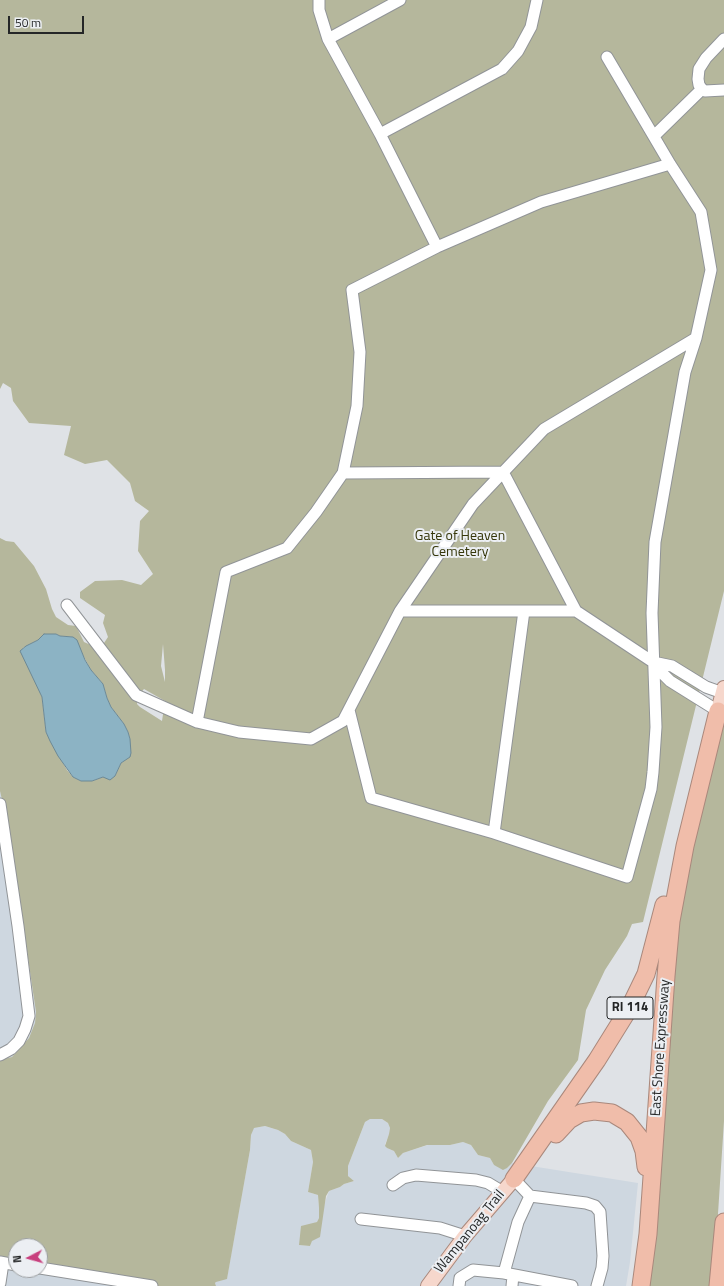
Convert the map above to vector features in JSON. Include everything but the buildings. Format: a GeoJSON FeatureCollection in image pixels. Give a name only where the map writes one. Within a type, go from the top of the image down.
{"type":"FeatureCollection","features":[{"type":"Feature","properties":{"kind":"highway","name":"RI 114"},"geometry":{"type":"LineString","coordinates":[[514,1179],[597,1060],[626,1015],[639,990],[648,964],[668,890],[693,812],[718,711]]}},
{"type":"Feature","properties":{"kind":"highway","name":"East Shore Expressway"},"geometry":{"type":"LineString","coordinates":[[642,1286],[648,1234],[669,939],[678,878],[693,812]]}},
{"type":"Feature","properties":{"kind":"highway"},"geometry":{"type":"LineString","coordinates":[[514,1179],[573,1117],[589,1111],[603,1111],[612,1113],[634,1129],[643,1146],[647,1182],[648,1234]]}},
{"type":"Feature","properties":{"kind":"highway"},"geometry":{"type":"LineString","coordinates":[[718,1286],[724,1222]]}},
{"type":"Feature","properties":{"kind":"main road","name":"RI 114"},"geometry":{"type":"LineString","coordinates":[[718,711],[723,690]]}},
{"type":"Feature","properties":{"kind":"main road","name":"Wampanoag Trail"},"geometry":{"type":"LineString","coordinates":[[428,1286],[465,1236],[514,1179]]}},
{"type":"Feature","properties":{"kind":"street"},"geometry":{"type":"LineString","coordinates":[[319,0],[319,10],[328,39],[380,134],[437,247]]}},
{"type":"Feature","properties":{"kind":"street"},"geometry":{"type":"LineString","coordinates":[[328,39],[400,0]]}},
{"type":"Feature","properties":{"kind":"street"},"geometry":{"type":"LineString","coordinates":[[380,134],[502,69],[518,51],[531,27],[537,0]]}},
{"type":"Feature","properties":{"kind":"street"},"geometry":{"type":"LineString","coordinates":[[724,39],[706,58],[699,69],[699,85],[702,89],[705,91],[724,90]]}},
{"type":"Feature","properties":{"kind":"street"},"geometry":{"type":"LineString","coordinates":[[349,710],[372,798],[494,833],[627,877],[651,790],[655,734],[652,613],[656,542],[685,372],[696,338],[711,270],[701,212],[670,164],[607,57]]}},
{"type":"Feature","properties":{"kind":"street"},"geometry":{"type":"LineString","coordinates":[[654,136],[702,89]]}},
{"type":"Feature","properties":{"kind":"street"},"geometry":{"type":"LineString","coordinates":[[197,722],[226,572],[287,548],[316,512],[343,473],[357,406],[360,352],[352,290],[437,247],[541,202],[670,164]]}},
{"type":"Feature","properties":{"kind":"street"},"geometry":{"type":"LineString","coordinates":[[67,605],[136,695],[197,722],[239,732],[311,739],[343,721],[400,611],[473,504],[544,429],[696,338]]}},
{"type":"Feature","properties":{"kind":"street"},"geometry":{"type":"LineString","coordinates":[[343,473],[503,472]]}},
{"type":"Feature","properties":{"kind":"street"},"geometry":{"type":"LineString","coordinates":[[503,472],[576,611],[653,662],[670,681],[718,711]]}},
{"type":"Feature","properties":{"kind":"street"},"geometry":{"type":"LineString","coordinates":[[400,611],[576,611]]}},
{"type":"Feature","properties":{"kind":"street"},"geometry":{"type":"LineString","coordinates":[[494,833],[524,611]]}},
{"type":"Feature","properties":{"kind":"street"},"geometry":{"type":"LineString","coordinates":[[653,662],[672,666],[706,687],[723,690]]}},
{"type":"Feature","properties":{"kind":"street"},"geometry":{"type":"LineString","coordinates":[[0,804],[18,926],[29,1016],[19,1041],[11,1049],[0,1055]]}},
{"type":"Feature","properties":{"kind":"street"},"geometry":{"type":"LineString","coordinates":[[393,1185],[403,1178],[416,1175],[476,1180],[488,1183],[503,1192]]}},
{"type":"Feature","properties":{"kind":"street"},"geometry":{"type":"LineString","coordinates":[[514,1179],[530,1196],[586,1203],[595,1206],[600,1212],[603,1256],[602,1268],[597,1286]]}},
{"type":"Feature","properties":{"kind":"street"},"geometry":{"type":"LineString","coordinates":[[510,1278],[518,1222],[530,1196]]}},
{"type":"Feature","properties":{"kind":"street"},"geometry":{"type":"LineString","coordinates":[[361,1219],[440,1228],[465,1236]]}},
{"type":"Feature","properties":{"kind":"street"},"geometry":{"type":"LineString","coordinates":[[0,1283],[1,1262]]}},
{"type":"Feature","properties":{"kind":"street"},"geometry":{"type":"LineString","coordinates":[[48,1269],[152,1286]]}},
{"type":"Feature","properties":{"kind":"street"},"geometry":{"type":"LineString","coordinates":[[459,1286],[460,1278],[473,1270],[510,1278],[572,1286]]}},
{"type":"Feature","properties":{"kind":"shaded area"},"geometry":{"type":"Polygon","coordinates":[[[0,791],[9,831],[36,1012],[35,1023],[29,1038],[12,1057],[0,1060],[0,791]]]}},
{"type":"Feature","properties":{"kind":"shaded area"},"geometry":{"type":"Polygon","coordinates":[[[370,1119],[382,1119],[388,1123],[390,1128],[389,1135],[385,1144],[387,1148],[394,1151],[398,1158],[403,1153],[428,1145],[450,1145],[463,1142],[471,1145],[478,1155],[490,1158],[494,1165],[507,1168],[512,1163],[638,1183],[626,1286],[216,1286],[216,1282],[227,1278],[253,1128],[265,1126],[278,1130],[285,1134],[291,1141],[311,1150],[313,1162],[308,1192],[318,1195],[319,1218],[317,1222],[313,1224],[299,1245],[310,1246],[329,1191],[354,1181],[348,1176],[348,1166],[365,1122],[370,1119]]]}},
{"type":"Feature","properties":{"kind":"shaded area"},"geometry":{"type":"Polygon","coordinates":[[[0,1263],[8,1266],[8,1278],[48,1278],[48,1271],[151,1286],[0,1286],[0,1263]]]}},
{"type":"Feature","properties":{"kind":"green space","name":"Gate of Heaven Cemetery"},"geometry":{"type":"Polygon","coordinates":[[[0,0],[724,0],[724,591],[643,922],[632,924],[627,936],[605,970],[586,1010],[578,1060],[548,1101],[512,1163],[507,1168],[503,1170],[494,1165],[490,1158],[478,1155],[471,1145],[463,1142],[450,1145],[427,1145],[403,1153],[398,1158],[394,1151],[385,1146],[390,1128],[388,1123],[382,1119],[370,1119],[365,1122],[348,1166],[348,1176],[354,1181],[329,1191],[326,1196],[320,1237],[312,1241],[310,1246],[299,1245],[301,1226],[317,1222],[319,1218],[318,1195],[308,1192],[313,1162],[311,1150],[291,1141],[285,1134],[278,1130],[265,1126],[254,1128],[251,1135],[250,1150],[227,1279],[216,1282],[216,1286],[151,1286],[48,1270],[48,1238],[8,1238],[8,1264],[0,1263],[0,1060],[12,1057],[29,1038],[35,1023],[36,1012],[9,831],[0,791],[0,538],[6,541],[14,542],[34,566],[46,589],[56,617],[68,625],[76,626],[84,642],[100,649],[108,637],[103,623],[105,615],[80,598],[80,592],[95,581],[122,580],[141,585],[153,574],[138,551],[140,521],[149,511],[135,501],[130,483],[107,460],[85,464],[64,455],[71,426],[29,423],[13,401],[11,388],[3,383],[0,389],[0,0]],[[56,634],[38,640],[23,648],[42,697],[46,732],[67,770],[73,777],[81,781],[92,781],[103,777],[115,776],[121,763],[129,757],[130,739],[128,732],[111,707],[103,684],[91,670],[73,637],[60,636],[56,634]],[[163,644],[161,666],[165,682],[163,644]],[[144,689],[138,696],[137,704],[162,721],[165,701],[144,689]]]}},
{"type":"Feature","properties":{"kind":"green space"},"geometry":{"type":"Polygon","coordinates":[[[724,715],[724,1121],[715,1260],[711,1286],[649,1286],[673,966],[685,877],[724,715]]]}},
{"type":"Feature","properties":{"kind":"water"},"geometry":{"type":"Polygon","coordinates":[[[44,634],[56,634],[60,636],[73,637],[77,640],[85,660],[103,684],[111,707],[128,732],[130,739],[130,757],[121,763],[115,776],[110,780],[103,777],[92,781],[81,781],[73,777],[58,756],[50,741],[46,732],[42,697],[20,651],[38,640],[44,634]]]}}]}
